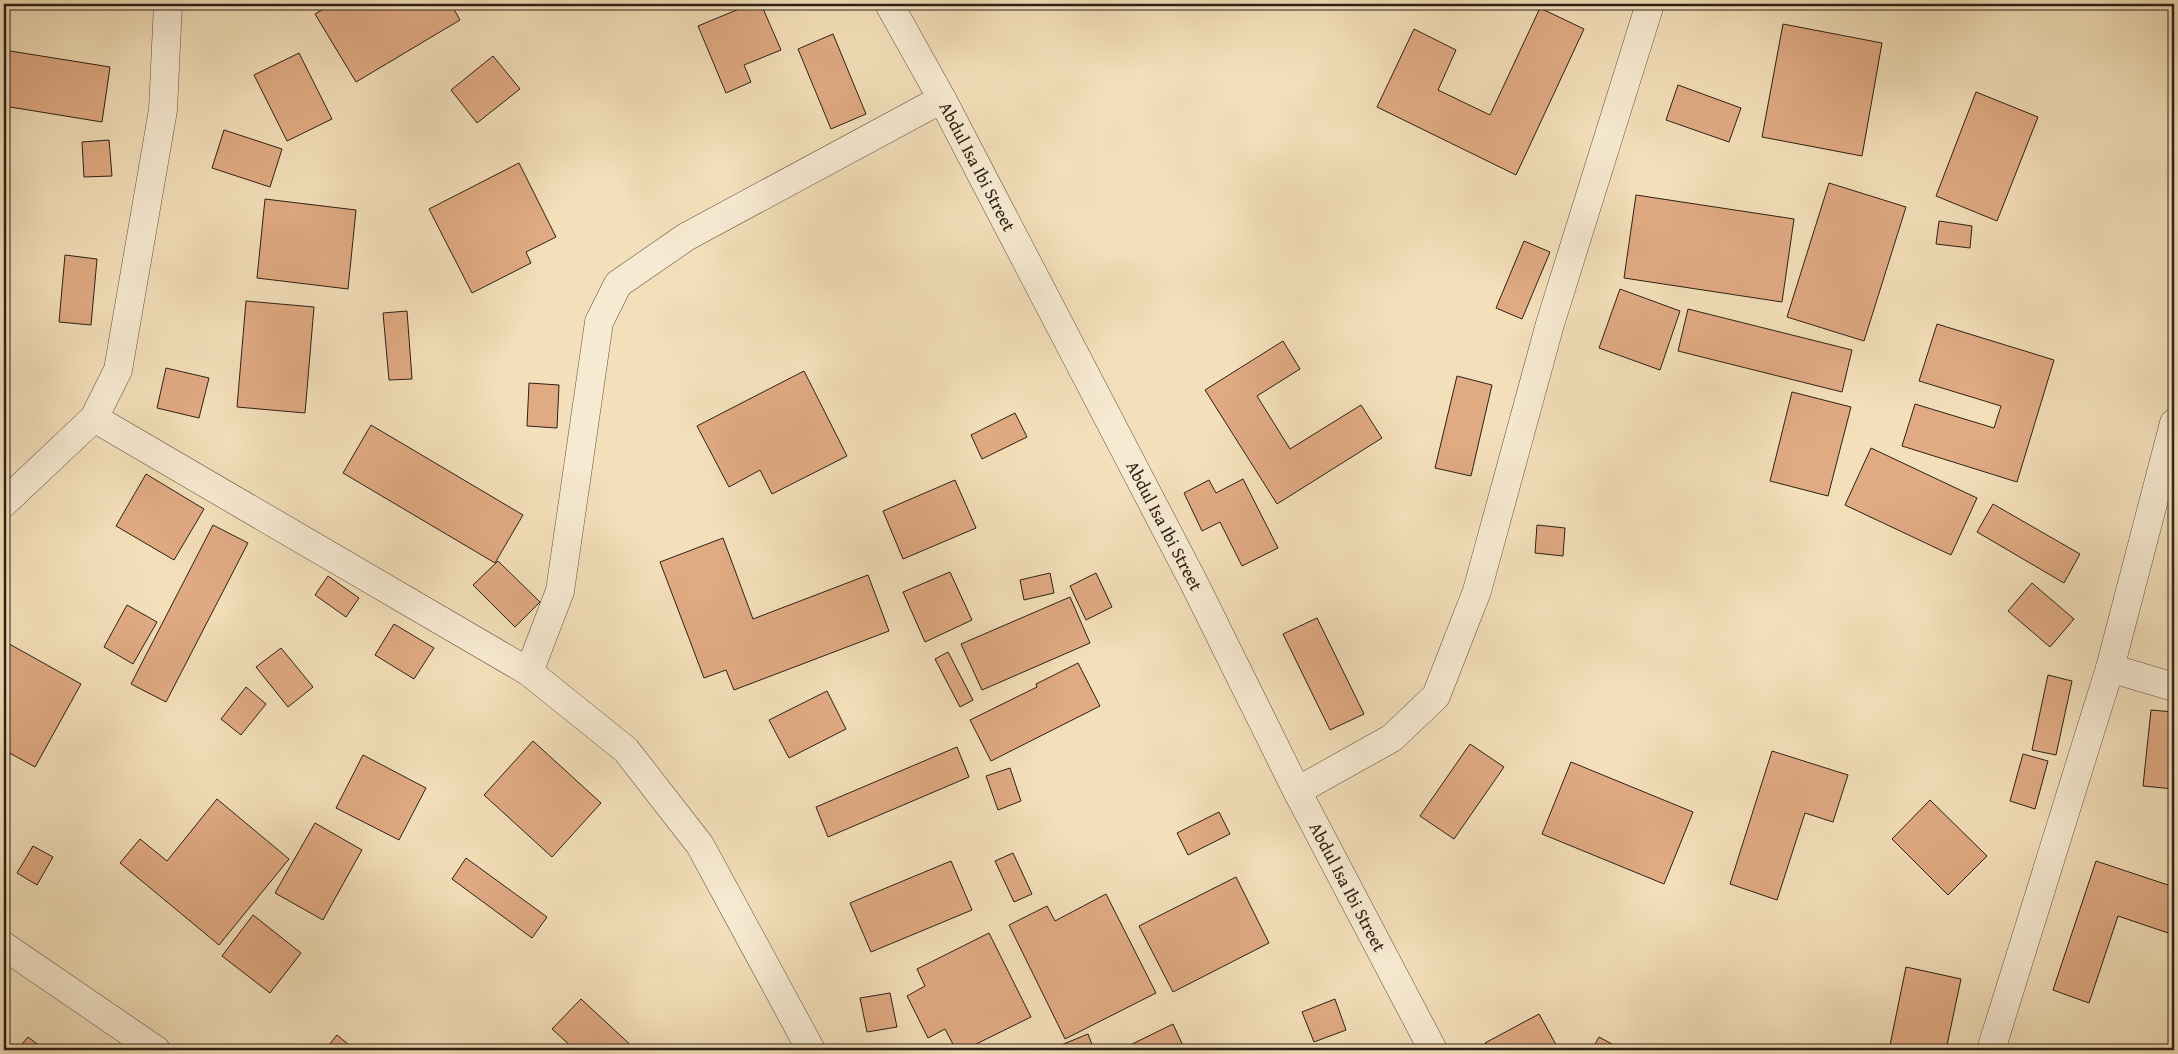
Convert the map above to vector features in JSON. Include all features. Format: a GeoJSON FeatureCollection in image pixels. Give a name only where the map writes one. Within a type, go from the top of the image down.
{"type":"FeatureCollection","features":[{"type":"Feature","properties":{"kind":"street"},"geometry":{"type":"LineString","coordinates":[[4,503],[94,418],[118,370],[163,110],[168,4]]}},
{"type":"Feature","properties":{"kind":"street","name":"Abdul Isa Ibi Street"},"geometry":{"type":"LineString","coordinates":[[889,4],[942,99],[1194,583],[1297,791],[1433,1050]]}},
{"type":"Feature","properties":{"kind":"street"},"geometry":{"type":"LineString","coordinates":[[1297,791],[1392,738],[1436,696],[1478,591],[1550,324],[1650,4]]}},
{"type":"Feature","properties":{"kind":"street"},"geometry":{"type":"LineString","coordinates":[[529,672],[560,591],[599,322],[618,284],[686,237],[942,99]]}},
{"type":"Feature","properties":{"kind":"street"},"geometry":{"type":"LineString","coordinates":[[94,418],[529,672],[626,750],[700,845],[810,1050]]}},
{"type":"Feature","properties":{"kind":"street"},"geometry":{"type":"LineString","coordinates":[[1991,1050],[2110,668],[2174,423]]}},
{"type":"Feature","properties":{"kind":"street"},"geometry":{"type":"LineString","coordinates":[[2110,668],[2174,687]]}},
{"type":"Feature","properties":{"kind":"street"},"geometry":{"type":"LineString","coordinates":[[4,946],[156,1050]]}},
{"type":"Feature","properties":{"kind":"building"},"geometry":{"type":"Polygon","coordinates":[[[4,4],[23,4],[22,9],[4,7],[4,4]]]}},
{"type":"Feature","properties":{"kind":"building"},"geometry":{"type":"Polygon","coordinates":[[[332,4],[451,4],[460,20],[356,82],[315,14],[332,4]]]}},
{"type":"Feature","properties":{"kind":"building"},"geometry":{"type":"Polygon","coordinates":[[[751,4],[761,4],[781,50],[744,65],[751,82],[726,93],[698,26],[751,4]]]}},
{"type":"Feature","properties":{"kind":"building"},"geometry":{"type":"Polygon","coordinates":[[[1540,8],[1584,29],[1516,175],[1377,107],[1414,29],[1456,50],[1438,90],[1490,115],[1540,8]]]}},
{"type":"Feature","properties":{"kind":"building"},"geometry":{"type":"Polygon","coordinates":[[[1783,24],[1882,43],[1862,156],[1762,137],[1783,24]]]}},
{"type":"Feature","properties":{"kind":"building"},"geometry":{"type":"Polygon","coordinates":[[[833,34],[866,114],[831,129],[798,49],[833,34]]]}},
{"type":"Feature","properties":{"kind":"building"},"geometry":{"type":"Polygon","coordinates":[[[4,50],[110,67],[102,122],[4,106],[4,50]]]}},
{"type":"Feature","properties":{"kind":"building"},"geometry":{"type":"Polygon","coordinates":[[[299,53],[332,119],[287,141],[254,75],[299,53]]]}},
{"type":"Feature","properties":{"kind":"building"},"geometry":{"type":"Polygon","coordinates":[[[493,56],[520,89],[477,123],[451,90],[493,56]]]}},
{"type":"Feature","properties":{"kind":"building"},"geometry":{"type":"Polygon","coordinates":[[[1678,85],[1741,108],[1729,142],[1666,120],[1678,85]]]}},
{"type":"Feature","properties":{"kind":"building"},"geometry":{"type":"Polygon","coordinates":[[[1976,92],[2038,117],[1997,221],[1936,196],[1976,92]]]}},
{"type":"Feature","properties":{"kind":"building"},"geometry":{"type":"Polygon","coordinates":[[[224,130],[282,149],[270,187],[212,168],[224,130]]]}},
{"type":"Feature","properties":{"kind":"building"},"geometry":{"type":"Polygon","coordinates":[[[109,140],[112,176],[84,177],[82,142],[109,140]]]}},
{"type":"Feature","properties":{"kind":"building"},"geometry":{"type":"Polygon","coordinates":[[[519,163],[556,237],[526,252],[531,263],[472,293],[429,209],[519,163]]]}},
{"type":"Feature","properties":{"kind":"building"},"geometry":{"type":"Polygon","coordinates":[[[1829,183],[1906,207],[1864,341],[1787,317],[1829,183]]]}},
{"type":"Feature","properties":{"kind":"building"},"geometry":{"type":"Polygon","coordinates":[[[1636,195],[1794,219],[1782,302],[1624,278],[1636,195]]]}},
{"type":"Feature","properties":{"kind":"building"},"geometry":{"type":"Polygon","coordinates":[[[265,199],[356,210],[348,289],[257,278],[265,199]]]}},
{"type":"Feature","properties":{"kind":"building"},"geometry":{"type":"Polygon","coordinates":[[[1939,221],[1972,226],[1970,248],[1936,244],[1939,221]]]}},
{"type":"Feature","properties":{"kind":"building"},"geometry":{"type":"Polygon","coordinates":[[[1524,241],[1550,252],[1522,319],[1496,308],[1524,241]]]}},
{"type":"Feature","properties":{"kind":"building"},"geometry":{"type":"Polygon","coordinates":[[[65,255],[97,259],[91,325],[59,322],[65,255]]]}},
{"type":"Feature","properties":{"kind":"building"},"geometry":{"type":"Polygon","coordinates":[[[1620,289],[1680,311],[1660,370],[1599,348],[1620,289]]]}},
{"type":"Feature","properties":{"kind":"building"},"geometry":{"type":"Polygon","coordinates":[[[246,301],[314,307],[305,413],[237,407],[246,301]]]}},
{"type":"Feature","properties":{"kind":"building"},"geometry":{"type":"Polygon","coordinates":[[[1688,309],[1852,350],[1842,392],[1678,351],[1688,309]]]}},
{"type":"Feature","properties":{"kind":"building"},"geometry":{"type":"Polygon","coordinates":[[[407,311],[412,379],[389,380],[383,313],[407,311]]]}},
{"type":"Feature","properties":{"kind":"building"},"geometry":{"type":"Polygon","coordinates":[[[1937,324],[2054,360],[2017,482],[1902,446],[1915,404],[1994,428],[2001,406],[1919,381],[1937,324]]]}},
{"type":"Feature","properties":{"kind":"building"},"geometry":{"type":"Polygon","coordinates":[[[1283,341],[1300,369],[1257,396],[1290,449],[1361,405],[1382,438],[1277,504],[1205,390],[1283,341]]]}},
{"type":"Feature","properties":{"kind":"building"},"geometry":{"type":"Polygon","coordinates":[[[166,368],[209,378],[199,418],[157,408],[166,368]]]}},
{"type":"Feature","properties":{"kind":"building"},"geometry":{"type":"Polygon","coordinates":[[[804,371],[847,456],[772,494],[760,470],[729,487],[697,426],[804,371]]]}},
{"type":"Feature","properties":{"kind":"building"},"geometry":{"type":"Polygon","coordinates":[[[1457,376],[1492,385],[1471,476],[1435,468],[1457,376]]]}},
{"type":"Feature","properties":{"kind":"building"},"geometry":{"type":"Polygon","coordinates":[[[529,383],[559,385],[557,428],[527,426],[529,383]]]}},
{"type":"Feature","properties":{"kind":"building"},"geometry":{"type":"Polygon","coordinates":[[[1792,392],[1851,407],[1828,496],[1770,481],[1792,392]]]}},
{"type":"Feature","properties":{"kind":"building"},"geometry":{"type":"Polygon","coordinates":[[[1015,413],[1027,437],[982,459],[971,435],[1015,413]]]}},
{"type":"Feature","properties":{"kind":"building"},"geometry":{"type":"Polygon","coordinates":[[[371,425],[523,515],[495,563],[343,473],[371,425]]]}},
{"type":"Feature","properties":{"kind":"building"},"geometry":{"type":"Polygon","coordinates":[[[1871,448],[1977,498],[1951,555],[1845,505],[1871,448]]]}},
{"type":"Feature","properties":{"kind":"building"},"geometry":{"type":"Polygon","coordinates":[[[146,474],[204,509],[174,560],[116,526],[146,474]]]}},
{"type":"Feature","properties":{"kind":"building"},"geometry":{"type":"Polygon","coordinates":[[[1243,479],[1278,548],[1242,566],[1220,522],[1202,531],[1184,493],[1209,480],[1216,493],[1243,479]]]}},
{"type":"Feature","properties":{"kind":"building"},"geometry":{"type":"Polygon","coordinates":[[[955,480],[976,528],[903,559],[883,511],[955,480]]]}},
{"type":"Feature","properties":{"kind":"building"},"geometry":{"type":"Polygon","coordinates":[[[1993,504],[2080,554],[2064,583],[1977,532],[1993,504]]]}},
{"type":"Feature","properties":{"kind":"building"},"geometry":{"type":"Polygon","coordinates":[[[213,525],[248,543],[166,702],[131,684],[213,525]]]}},
{"type":"Feature","properties":{"kind":"building"},"geometry":{"type":"Polygon","coordinates":[[[1537,525],[1565,528],[1563,556],[1535,553],[1537,525]]]}},
{"type":"Feature","properties":{"kind":"building"},"geometry":{"type":"Polygon","coordinates":[[[723,538],[753,619],[868,575],[889,631],[734,690],[726,670],[704,678],[660,562],[723,538]]]}},
{"type":"Feature","properties":{"kind":"building"},"geometry":{"type":"Polygon","coordinates":[[[498,561],[540,602],[515,627],[473,585],[498,561]]]}},
{"type":"Feature","properties":{"kind":"building"},"geometry":{"type":"Polygon","coordinates":[[[950,572],[972,620],[925,642],[903,592],[950,572]]]}},
{"type":"Feature","properties":{"kind":"building"},"geometry":{"type":"Polygon","coordinates":[[[1050,573],[1054,593],[1024,600],[1020,580],[1050,573]]]}},
{"type":"Feature","properties":{"kind":"building"},"geometry":{"type":"Polygon","coordinates":[[[1096,573],[1112,607],[1086,620],[1070,586],[1096,573]]]}},
{"type":"Feature","properties":{"kind":"building"},"geometry":{"type":"Polygon","coordinates":[[[328,576],[359,598],[346,617],[315,595],[328,576]]]}},
{"type":"Feature","properties":{"kind":"building"},"geometry":{"type":"Polygon","coordinates":[[[2032,583],[2074,619],[2050,647],[2008,611],[2032,583]]]}},
{"type":"Feature","properties":{"kind":"building"},"geometry":{"type":"Polygon","coordinates":[[[1070,597],[1090,643],[982,690],[961,644],[1070,597]]]}},
{"type":"Feature","properties":{"kind":"building"},"geometry":{"type":"Polygon","coordinates":[[[127,605],[157,622],[133,664],[104,647],[127,605]]]}},
{"type":"Feature","properties":{"kind":"building"},"geometry":{"type":"Polygon","coordinates":[[[1317,618],[1364,714],[1330,730],[1283,634],[1317,618]]]}},
{"type":"Feature","properties":{"kind":"building"},"geometry":{"type":"Polygon","coordinates":[[[394,624],[434,648],[414,679],[375,655],[394,624]]]}},
{"type":"Feature","properties":{"kind":"building"},"geometry":{"type":"Polygon","coordinates":[[[4,641],[81,684],[35,767],[4,750],[4,641]]]}},
{"type":"Feature","properties":{"kind":"building"},"geometry":{"type":"Polygon","coordinates":[[[281,648],[313,687],[288,707],[256,667],[281,648]]]}},
{"type":"Feature","properties":{"kind":"building"},"geometry":{"type":"Polygon","coordinates":[[[948,652],[973,700],[960,707],[935,659],[948,652]]]}},
{"type":"Feature","properties":{"kind":"building"},"geometry":{"type":"Polygon","coordinates":[[[1078,663],[1100,706],[991,761],[970,720],[1037,687],[1036,684],[1078,663]]]}},
{"type":"Feature","properties":{"kind":"building"},"geometry":{"type":"Polygon","coordinates":[[[2048,675],[2072,681],[2056,755],[2032,750],[2048,675]]]}},
{"type":"Feature","properties":{"kind":"building"},"geometry":{"type":"Polygon","coordinates":[[[246,687],[266,704],[241,735],[221,719],[246,687]]]}},
{"type":"Feature","properties":{"kind":"building"},"geometry":{"type":"Polygon","coordinates":[[[827,691],[846,729],[789,758],[769,720],[827,691]]]}},
{"type":"Feature","properties":{"kind":"building"},"geometry":{"type":"Polygon","coordinates":[[[2151,710],[2174,712],[2174,789],[2143,786],[2151,710]]]}},
{"type":"Feature","properties":{"kind":"building"},"geometry":{"type":"Polygon","coordinates":[[[533,741],[601,803],[552,857],[484,795],[533,741]]]}},
{"type":"Feature","properties":{"kind":"building"},"geometry":{"type":"Polygon","coordinates":[[[1470,744],[1504,767],[1454,839],[1420,816],[1470,744]]]}},
{"type":"Feature","properties":{"kind":"building"},"geometry":{"type":"Polygon","coordinates":[[[957,747],[969,777],[828,837],[816,807],[957,747]]]}},
{"type":"Feature","properties":{"kind":"building"},"geometry":{"type":"Polygon","coordinates":[[[1772,751],[1848,775],[1833,822],[1805,813],[1777,900],[1730,884],[1772,751]]]}},
{"type":"Feature","properties":{"kind":"building"},"geometry":{"type":"Polygon","coordinates":[[[2023,754],[2048,761],[2035,809],[2010,801],[2023,754]]]}},
{"type":"Feature","properties":{"kind":"building"},"geometry":{"type":"Polygon","coordinates":[[[363,755],[426,788],[399,840],[336,808],[363,755]]]}},
{"type":"Feature","properties":{"kind":"building"},"geometry":{"type":"Polygon","coordinates":[[[1571,762],[1693,812],[1664,884],[1542,834],[1571,762]]]}},
{"type":"Feature","properties":{"kind":"building"},"geometry":{"type":"Polygon","coordinates":[[[1010,768],[1021,801],[998,810],[986,776],[1010,768]]]}},
{"type":"Feature","properties":{"kind":"building"},"geometry":{"type":"Polygon","coordinates":[[[217,799],[289,859],[219,945],[120,863],[140,839],[167,861],[217,799]]]}},
{"type":"Feature","properties":{"kind":"building"},"geometry":{"type":"Polygon","coordinates":[[[1930,800],[1987,856],[1948,895],[1892,839],[1930,800]]]}},
{"type":"Feature","properties":{"kind":"building"},"geometry":{"type":"Polygon","coordinates":[[[1219,812],[1230,834],[1188,855],[1177,833],[1219,812]]]}},
{"type":"Feature","properties":{"kind":"building"},"geometry":{"type":"Polygon","coordinates":[[[315,823],[362,850],[323,920],[275,893],[315,823]]]}},
{"type":"Feature","properties":{"kind":"building"},"geometry":{"type":"Polygon","coordinates":[[[33,846],[53,857],[37,885],[17,873],[33,846]]]}},
{"type":"Feature","properties":{"kind":"building"},"geometry":{"type":"Polygon","coordinates":[[[1013,853],[1032,894],[1014,902],[995,861],[1013,853]]]}},
{"type":"Feature","properties":{"kind":"building"},"geometry":{"type":"Polygon","coordinates":[[[466,858],[547,917],[532,938],[452,879],[466,858]]]}},
{"type":"Feature","properties":{"kind":"building"},"geometry":{"type":"Polygon","coordinates":[[[951,861],[972,910],[871,952],[850,903],[951,861]]]}},
{"type":"Feature","properties":{"kind":"building"},"geometry":{"type":"Polygon","coordinates":[[[2096,861],[2174,887],[2174,935],[2118,916],[2089,1003],[2053,990],[2096,861]]]}},
{"type":"Feature","properties":{"kind":"building"},"geometry":{"type":"Polygon","coordinates":[[[1236,877],[1269,943],[1173,992],[1139,926],[1236,877]]]}},
{"type":"Feature","properties":{"kind":"building"},"geometry":{"type":"Polygon","coordinates":[[[1106,894],[1156,993],[1065,1039],[1009,925],[1047,906],[1055,921],[1106,894]]]}},
{"type":"Feature","properties":{"kind":"building"},"geometry":{"type":"Polygon","coordinates":[[[253,915],[301,953],[270,993],[222,956],[253,915]]]}},
{"type":"Feature","properties":{"kind":"building"},"geometry":{"type":"Polygon","coordinates":[[[989,933],[1031,1017],[964,1050],[956,1050],[945,1029],[928,1038],[907,996],[925,986],[917,969],[989,933]]]}},
{"type":"Feature","properties":{"kind":"building"},"geometry":{"type":"Polygon","coordinates":[[[1906,967],[1961,979],[1946,1050],[1889,1050],[1906,967]]]}},
{"type":"Feature","properties":{"kind":"building"},"geometry":{"type":"Polygon","coordinates":[[[890,993],[897,1027],[867,1032],[860,998],[890,993]]]}},
{"type":"Feature","properties":{"kind":"building"},"geometry":{"type":"Polygon","coordinates":[[[581,999],[636,1050],[575,1050],[552,1029],[581,999]]]}},
{"type":"Feature","properties":{"kind":"building"},"geometry":{"type":"Polygon","coordinates":[[[1335,999],[1346,1030],[1314,1042],[1302,1012],[1335,999]]]}},
{"type":"Feature","properties":{"kind":"building"},"geometry":{"type":"Polygon","coordinates":[[[1539,1014],[1559,1050],[1488,1050],[1485,1043],[1539,1014]]]}},
{"type":"Feature","properties":{"kind":"building"},"geometry":{"type":"Polygon","coordinates":[[[1173,1024],[1185,1050],[1120,1050],[1173,1024]]]}},
{"type":"Feature","properties":{"kind":"building"},"geometry":{"type":"Polygon","coordinates":[[[1088,1034],[1094,1050],[1049,1050],[1088,1034]]]}},
{"type":"Feature","properties":{"kind":"building"},"geometry":{"type":"Polygon","coordinates":[[[337,1035],[355,1050],[325,1050],[337,1035]]]}},
{"type":"Feature","properties":{"kind":"building"},"geometry":{"type":"Polygon","coordinates":[[[28,1037],[45,1050],[17,1050],[28,1037]]]}},
{"type":"Feature","properties":{"kind":"building"},"geometry":{"type":"Polygon","coordinates":[[[1599,1037],[1623,1050],[1592,1050],[1599,1037]]]}}]}
